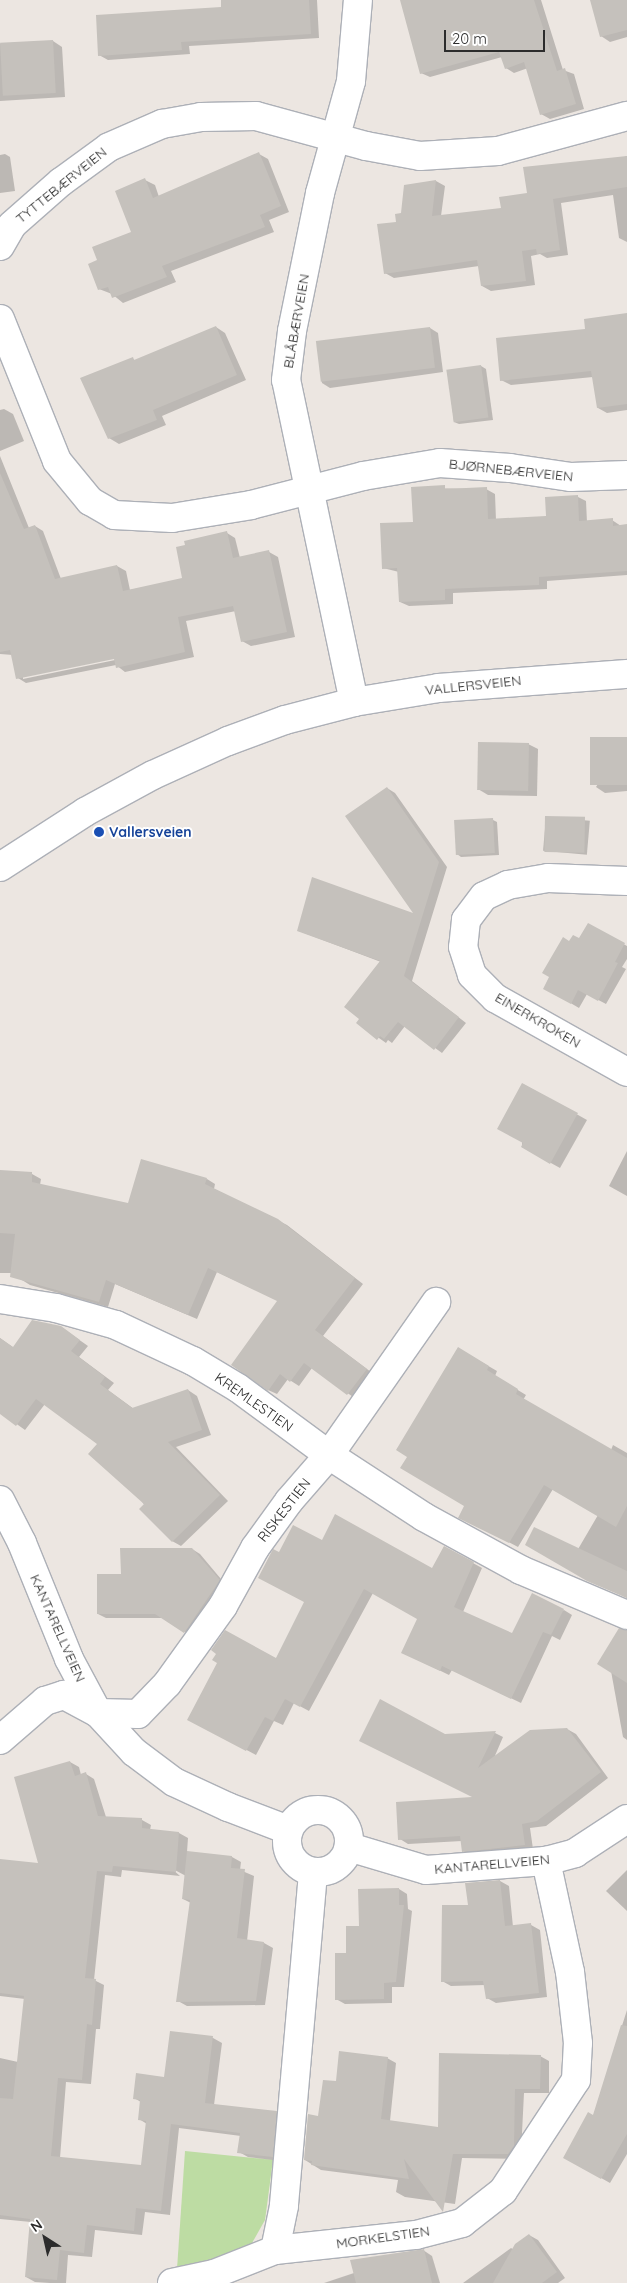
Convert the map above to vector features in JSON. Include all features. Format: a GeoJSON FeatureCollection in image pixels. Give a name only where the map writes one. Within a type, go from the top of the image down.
{"type":"FeatureCollection","features":[{"type":"Feature","properties":{"kind":"street","name":"BLÅBÆRVEIEN"},"geometry":{"type":"LineString","coordinates":[[354,702],[307,489],[286,380],[292,331],[320,193],[351,81],[358,0]]}},
{"type":"Feature","properties":{"kind":"street","name":"TYTTEBÆRVEIEN"},"geometry":{"type":"LineString","coordinates":[[0,246],[12,225],[61,182],[109,147],[162,124],[201,117],[256,116],[336,138]]}},
{"type":"Feature","properties":{"kind":"street"},"geometry":{"type":"LineString","coordinates":[[336,138],[420,156],[498,151],[627,116]]}},
{"type":"Feature","properties":{"kind":"street"},"geometry":{"type":"LineString","coordinates":[[0,319],[56,461],[85,495],[114,515],[172,518],[251,505],[307,489]]}},
{"type":"Feature","properties":{"kind":"street","name":"BJØRNEBÆRVEIEN"},"geometry":{"type":"LineString","coordinates":[[307,489],[363,476],[440,463],[510,468],[571,477],[627,475]]}},
{"type":"Feature","properties":{"kind":"street","name":"VALLERSVEIEN"},"geometry":{"type":"LineString","coordinates":[[0,867],[85,812],[161,771],[228,741],[285,720],[354,702],[439,688],[627,674]]}},
{"type":"Feature","properties":{"kind":"street","name":"EINERKROKEN"},"geometry":{"type":"LineString","coordinates":[[627,881],[548,878],[508,885],[484,896],[466,920],[463,947],[472,975],[495,998],[627,1072]]}},
{"type":"Feature","properties":{"kind":"street","name":"KREMLESTIEN"},"geometry":{"type":"LineString","coordinates":[[0,1299],[56,1308],[116,1325],[167,1349],[238,1388],[330,1455]]}},
{"type":"Feature","properties":{"kind":"street"},"geometry":{"type":"LineString","coordinates":[[436,1302],[330,1455],[424,1517],[521,1570],[627,1615]]}},
{"type":"Feature","properties":{"kind":"street","name":"RISKESTIEN"},"geometry":{"type":"LineString","coordinates":[[0,1740],[45,1701],[64,1695],[98,1713],[138,1714],[167,1684],[223,1606],[254,1548],[288,1501],[330,1455]]}},
{"type":"Feature","properties":{"kind":"street","name":"KANTARELLVEIEN"},"geometry":{"type":"LineString","coordinates":[[0,1500],[22,1543],[69,1659],[98,1713],[134,1752],[174,1782],[228,1807],[288,1830]]}},
{"type":"Feature","properties":{"kind":"street"},"geometry":{"type":"LineString","coordinates":[[311,1810],[326,1811],[340,1818],[346,1827],[349,1847],[340,1864],[322,1873],[313,1873],[304,1870],[290,1857],[286,1848],[288,1830],[301,1814],[311,1810]]}},
{"type":"Feature","properties":{"kind":"street","name":"KANTARELLVEIEN"},"geometry":{"type":"LineString","coordinates":[[349,1847],[426,1870],[546,1861],[575,1853],[627,1819]]}},
{"type":"Feature","properties":{"kind":"street","name":"MORKELSTIEN"},"geometry":{"type":"LineString","coordinates":[[275,2250],[416,2235],[462,2223],[503,2191],[576,2080],[578,2043],[570,1972],[546,1861]]}},
{"type":"Feature","properties":{"kind":"street"},"geometry":{"type":"LineString","coordinates":[[172,2283],[214,2274],[275,2250],[284,2206],[313,1873]]}},
{"type":"Feature","properties":{"kind":"green space"},"geometry":{"type":"Polygon","coordinates":[[[185,2151],[273,2160],[265,2220],[252,2243],[238,2255],[177,2269],[185,2151]]]}},
{"type":"Feature","properties":{"kind":"building"},"geometry":{"type":"Polygon","coordinates":[[[221,0],[309,0],[311,34],[181,42],[182,50],[98,56],[96,15],[221,7],[221,0]]]}},
{"type":"Feature","properties":{"kind":"building"},"geometry":{"type":"Polygon","coordinates":[[[400,0],[534,0],[557,71],[565,68],[576,104],[540,115],[524,62],[505,69],[499,52],[420,74],[400,0]]]}},
{"type":"Feature","properties":{"kind":"building"},"geometry":{"type":"Polygon","coordinates":[[[590,0],[627,0],[627,30],[600,37],[590,0]]]}},
{"type":"Feature","properties":{"kind":"building"},"geometry":{"type":"Polygon","coordinates":[[[53,40],[56,93],[3,96],[0,43],[53,40]]]}},
{"type":"Feature","properties":{"kind":"building"},"geometry":{"type":"Polygon","coordinates":[[[259,152],[281,206],[260,215],[265,227],[162,266],[167,277],[112,298],[108,287],[98,290],[88,264],[97,260],[92,247],[131,232],[115,191],[145,178],[153,198],[259,152]]]}},
{"type":"Feature","properties":{"kind":"building"},"geometry":{"type":"Polygon","coordinates":[[[627,156],[627,187],[553,199],[560,250],[537,254],[536,249],[522,251],[526,281],[481,286],[477,260],[384,274],[377,224],[396,222],[395,214],[401,213],[404,185],[436,180],[432,216],[501,208],[499,197],[527,193],[523,167],[627,156]]]}},
{"type":"Feature","properties":{"kind":"building"},"geometry":{"type":"Polygon","coordinates":[[[627,313],[627,404],[597,408],[591,371],[500,381],[496,338],[585,329],[584,319],[627,313]]]}},
{"type":"Feature","properties":{"kind":"building"},"geometry":{"type":"Polygon","coordinates":[[[216,326],[237,375],[153,410],[157,420],[108,439],[80,378],[133,357],[134,360],[216,326]]]}},
{"type":"Feature","properties":{"kind":"building"},"geometry":{"type":"Polygon","coordinates":[[[430,327],[435,368],[321,382],[316,341],[430,327]]]}},
{"type":"Feature","properties":{"kind":"building"},"geometry":{"type":"Polygon","coordinates":[[[481,365],[488,417],[454,422],[446,370],[481,365]]]}},
{"type":"Feature","properties":{"kind":"building"},"geometry":{"type":"Polygon","coordinates":[[[0,473],[24,529],[35,525],[55,579],[117,565],[123,591],[182,578],[176,547],[185,545],[184,541],[227,531],[233,558],[269,550],[287,632],[241,642],[233,606],[178,617],[185,652],[116,668],[114,659],[16,679],[10,650],[0,652],[0,473]]]}},
{"type":"Feature","properties":{"kind":"building"},"geometry":{"type":"Polygon","coordinates":[[[445,485],[445,489],[487,487],[488,519],[546,516],[545,497],[578,495],[579,521],[613,518],[613,526],[627,524],[627,571],[539,577],[539,585],[445,589],[445,600],[399,602],[397,568],[382,569],[380,523],[413,522],[411,487],[445,485]]]}},
{"type":"Feature","properties":{"kind":"building"},"geometry":{"type":"Polygon","coordinates":[[[590,737],[627,737],[627,785],[590,785],[590,737]]]}},
{"type":"Feature","properties":{"kind":"building"},"geometry":{"type":"Polygon","coordinates":[[[478,742],[529,743],[528,791],[477,790],[478,742]]]}},
{"type":"Feature","properties":{"kind":"building"},"geometry":{"type":"Polygon","coordinates":[[[387,787],[439,862],[404,976],[459,1017],[434,1050],[398,1022],[384,1039],[380,1036],[377,1040],[356,1023],[359,1019],[344,1007],[380,961],[297,931],[312,877],[413,913],[345,816],[387,787]]]}},
{"type":"Feature","properties":{"kind":"building"},"geometry":{"type":"Polygon","coordinates":[[[545,816],[585,817],[584,853],[544,852],[545,816]]]}},
{"type":"Feature","properties":{"kind":"building"},"geometry":{"type":"Polygon","coordinates":[[[493,818],[495,853],[456,855],[454,820],[493,818]]]}},
{"type":"Feature","properties":{"kind":"building"},"geometry":{"type":"Polygon","coordinates":[[[588,923],[625,943],[615,962],[618,963],[598,1001],[578,990],[571,1004],[543,989],[549,977],[542,973],[563,937],[569,941],[573,935],[579,938],[588,923]]]}},
{"type":"Feature","properties":{"kind":"building"},"geometry":{"type":"Polygon","coordinates":[[[522,1083],[578,1113],[550,1164],[521,1147],[523,1143],[497,1129],[522,1083]]]}},
{"type":"Feature","properties":{"kind":"building"},"geometry":{"type":"Polygon","coordinates":[[[141,1159],[207,1178],[205,1184],[278,1219],[355,1278],[315,1330],[367,1369],[347,1395],[304,1363],[290,1382],[280,1374],[268,1391],[231,1365],[277,1301],[208,1268],[188,1315],[106,1280],[99,1302],[10,1277],[15,1234],[0,1233],[0,1170],[32,1172],[32,1182],[128,1203],[141,1159]]]}},
{"type":"Feature","properties":{"kind":"building"},"geometry":{"type":"Polygon","coordinates":[[[32,1320],[61,1326],[80,1340],[71,1351],[105,1377],[100,1384],[132,1408],[188,1389],[202,1430],[168,1442],[220,1495],[172,1542],[139,1509],[144,1504],[88,1454],[97,1444],[36,1399],[16,1426],[0,1414],[0,1338],[13,1347],[32,1320]]]}},
{"type":"Feature","properties":{"kind":"building"},"geometry":{"type":"Polygon","coordinates":[[[458,1347],[489,1366],[487,1370],[518,1389],[516,1394],[627,1458],[627,1506],[616,1527],[544,1485],[509,1543],[458,1518],[464,1506],[400,1468],[407,1457],[396,1450],[458,1347]]]}},
{"type":"Feature","properties":{"kind":"building"},"geometry":{"type":"Polygon","coordinates":[[[335,1514],[432,1568],[444,1546],[474,1562],[454,1607],[512,1633],[532,1593],[564,1609],[551,1635],[543,1632],[511,1699],[442,1666],[440,1671],[401,1653],[417,1619],[364,1589],[300,1707],[285,1699],[273,1721],[265,1717],[246,1751],[187,1720],[217,1663],[212,1660],[216,1654],[211,1650],[225,1630],[276,1658],[304,1602],[258,1578],[273,1549],[279,1552],[293,1525],[322,1540],[335,1514]]]}},
{"type":"Feature","properties":{"kind":"building"},"geometry":{"type":"Polygon","coordinates":[[[534,1527],[627,1571],[627,1598],[587,1581],[525,1545],[534,1527]]]}},
{"type":"Feature","properties":{"kind":"building"},"geometry":{"type":"Polygon","coordinates":[[[120,1548],[192,1548],[220,1580],[184,1633],[155,1614],[97,1614],[97,1574],[121,1574],[120,1548]]]}},
{"type":"Feature","properties":{"kind":"building"},"geometry":{"type":"Polygon","coordinates":[[[619,1628],[627,1630],[627,1683],[597,1664],[619,1628]]]}},
{"type":"Feature","properties":{"kind":"building"},"geometry":{"type":"Polygon","coordinates":[[[380,1699],[445,1734],[496,1731],[478,1768],[530,1730],[567,1728],[601,1772],[537,1821],[522,1824],[525,1845],[462,1852],[460,1836],[398,1840],[396,1802],[472,1797],[359,1741],[380,1699]]]}},
{"type":"Feature","properties":{"kind":"building"},"geometry":{"type":"Polygon","coordinates":[[[70,1761],[75,1776],[86,1772],[98,1816],[142,1818],[142,1828],[179,1832],[176,1872],[113,1866],[112,1872],[97,1871],[85,1978],[96,1979],[92,2025],[87,2024],[82,2080],[58,2078],[51,2156],[141,2165],[146,2121],[138,2120],[140,2100],[133,2099],[136,2073],[164,2077],[170,2031],[213,2036],[205,2103],[277,2111],[273,2157],[237,2153],[240,2133],[171,2124],[161,2211],[136,2208],[134,2231],[87,2225],[84,2253],[60,2250],[57,2280],[25,2277],[30,2219],[0,2215],[0,2098],[13,2099],[24,1996],[0,1993],[0,1859],[38,1863],[14,1777],[70,1761]]]}},
{"type":"Feature","properties":{"kind":"building"},"geometry":{"type":"Polygon","coordinates":[[[187,1851],[232,1856],[231,1868],[245,1869],[237,1938],[264,1942],[256,2001],[176,2002],[190,1900],[182,1899],[187,1851]]]}},
{"type":"Feature","properties":{"kind":"building"},"geometry":{"type":"Polygon","coordinates":[[[500,1880],[505,1926],[531,1923],[539,1993],[486,1999],[483,1981],[441,1982],[442,1905],[468,1905],[465,1883],[500,1880]]]}},
{"type":"Feature","properties":{"kind":"building"},"geometry":{"type":"Polygon","coordinates":[[[399,1888],[399,1905],[404,1905],[396,1982],[384,1983],[384,1999],[335,2000],[335,1953],[346,1953],[346,1926],[359,1926],[358,1889],[399,1888]]]}},
{"type":"Feature","properties":{"kind":"building"},"geometry":{"type":"Polygon","coordinates":[[[621,2025],[627,2026],[627,2134],[601,2179],[563,2158],[588,2112],[593,2115],[621,2025]]]}},
{"type":"Feature","properties":{"kind":"building"},"geometry":{"type":"Polygon","coordinates":[[[339,2051],[388,2057],[381,2119],[438,2127],[439,2053],[541,2055],[540,2089],[515,2089],[514,2146],[508,2154],[453,2154],[443,2212],[404,2159],[409,2179],[311,2165],[312,2161],[304,2160],[308,2114],[318,2116],[323,2080],[336,2081],[339,2051]]]}},
{"type":"Feature","properties":{"kind":"building"},"geometry":{"type":"Polygon","coordinates":[[[529,2234],[557,2272],[542,2283],[493,2283],[515,2244],[529,2234]]]}},
{"type":"Feature","properties":{"kind":"building"},"geometry":{"type":"Polygon","coordinates":[[[424,2249],[432,2283],[356,2283],[350,2260],[424,2249]]]}},
{"type":"Feature","properties":{"kind":"place","name":"Vallersveien"},"geometry":{"type":"Point","coordinates":[99,832]}}]}
